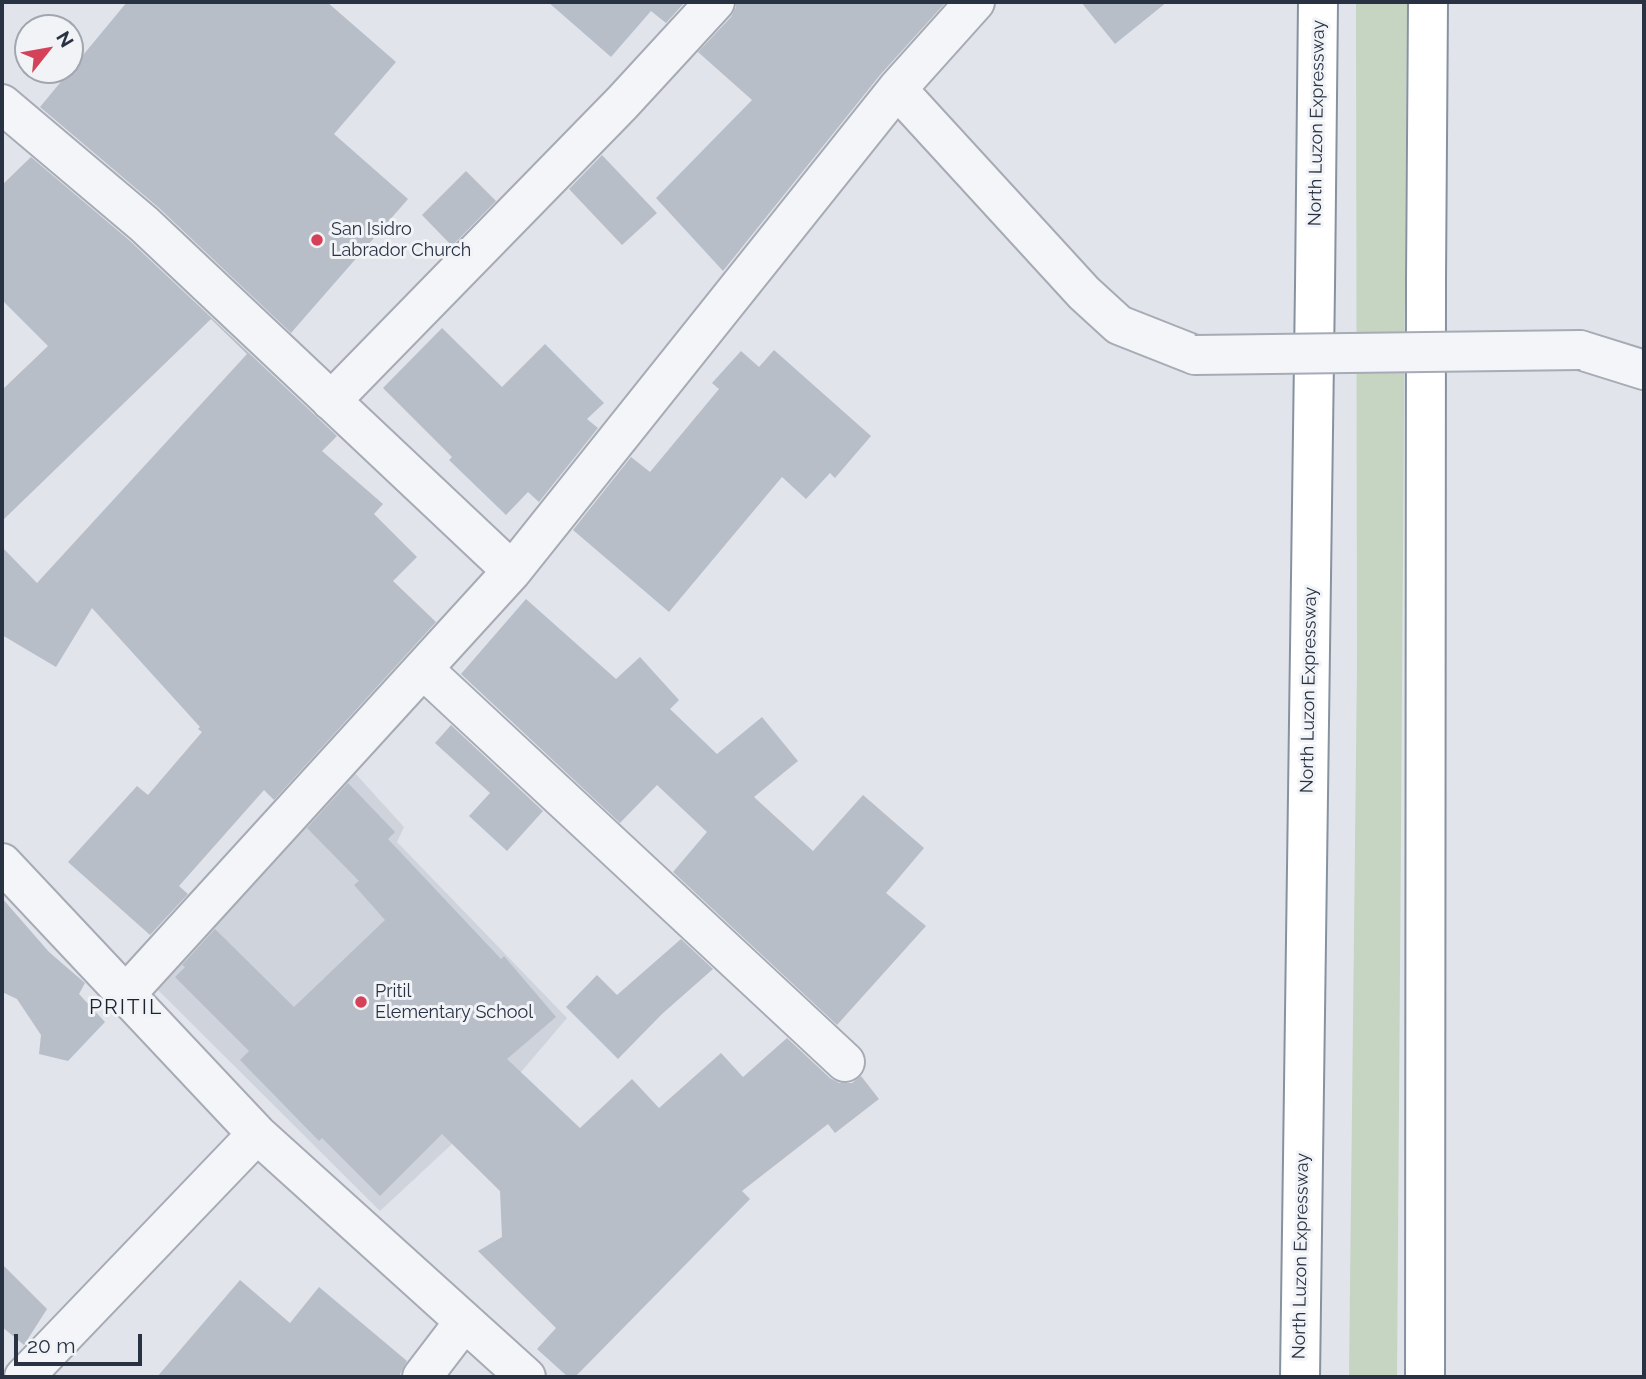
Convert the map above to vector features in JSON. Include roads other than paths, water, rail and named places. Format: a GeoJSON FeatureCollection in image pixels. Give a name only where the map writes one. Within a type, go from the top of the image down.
{"type":"FeatureCollection","features":[{"type":"Feature","properties":{"kind":"highway","name":"North Luzon Expressway"},"geometry":{"type":"LineString","coordinates":[[1300,1377],[1318,2]]}},
{"type":"Feature","properties":{"kind":"highway"},"geometry":{"type":"LineString","coordinates":[[1425,1377],[1428,2]]}},
{"type":"Feature","properties":{"kind":"street"},"geometry":{"type":"LineString","coordinates":[[331,401],[622,103],[715,2]]}},
{"type":"Feature","properties":{"kind":"street"},"geometry":{"type":"LineString","coordinates":[[125,994],[512,570],[897,89],[975,2]]}},
{"type":"Feature","properties":{"kind":"street"},"geometry":{"type":"LineString","coordinates":[[897,89],[1084,293],[1119,326],[1195,355],[1580,350],[1644,370]]}},
{"type":"Feature","properties":{"kind":"street"},"geometry":{"type":"LineString","coordinates":[[2,104],[144,224],[512,570]]}},
{"type":"Feature","properties":{"kind":"street"},"geometry":{"type":"LineString","coordinates":[[423,669],[845,1062]]}},
{"type":"Feature","properties":{"kind":"street"},"geometry":{"type":"LineString","coordinates":[[2,863],[257,1134],[526,1377]]}},
{"type":"Feature","properties":{"kind":"street"},"geometry":{"type":"LineString","coordinates":[[24,1377],[257,1134]]}},
{"type":"Feature","properties":{"kind":"street"},"geometry":{"type":"LineString","coordinates":[[422,1377],[464,1322]]}},
{"type":"Feature","properties":{"kind":"place","name":"San Isidro Labrador Church"},"geometry":{"type":"Point","coordinates":[317,240]}},
{"type":"Feature","properties":{"kind":"place","name":"Pritil Elementary School"},"geometry":{"type":"Point","coordinates":[361,1002]}},
{"type":"Feature","properties":{"kind":"district","name":"PRITIL"},"geometry":{"type":"Point","coordinates":[126,1008]}}]}
